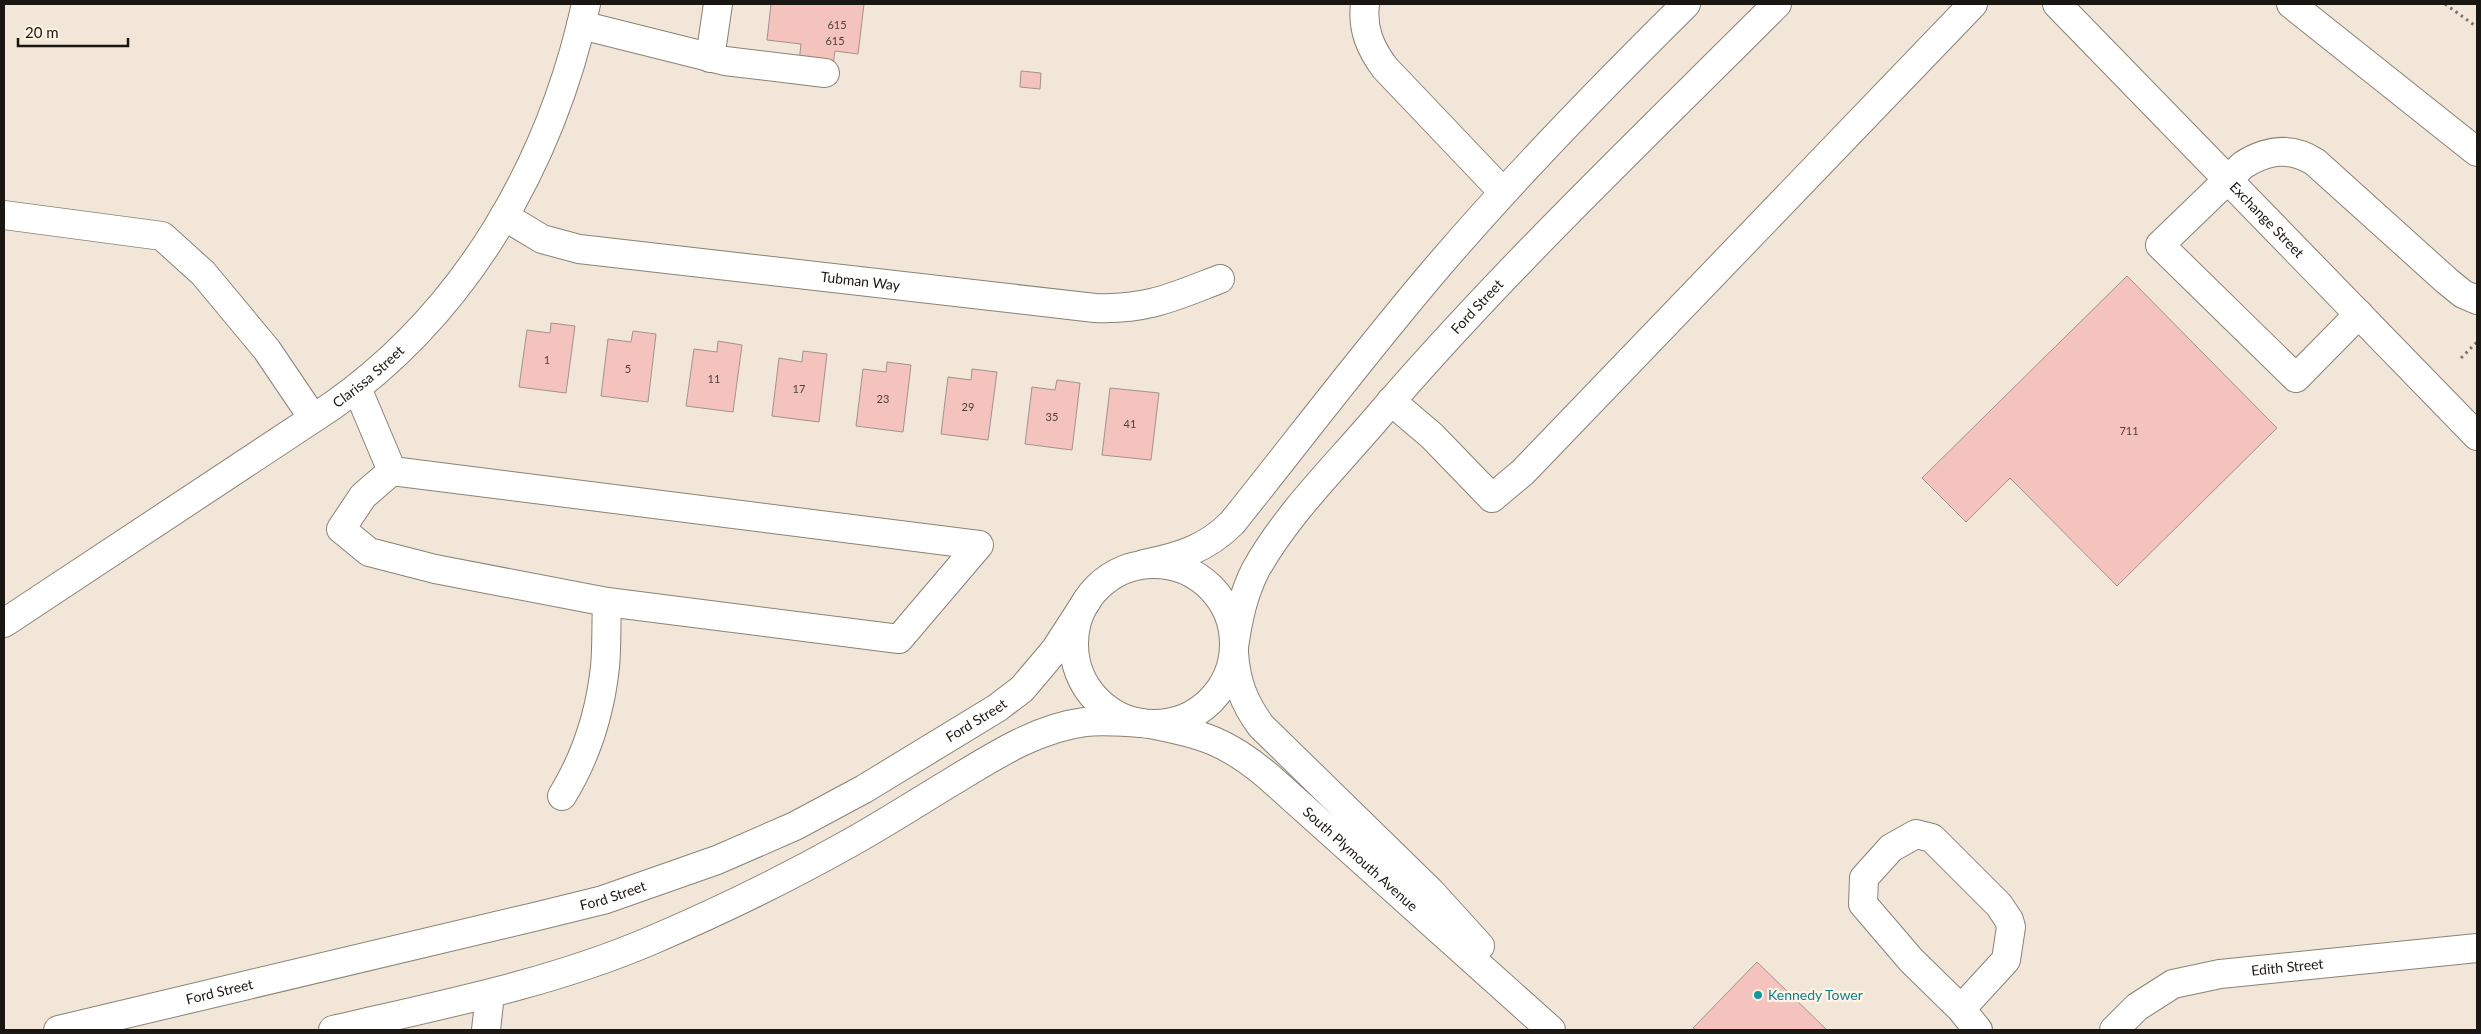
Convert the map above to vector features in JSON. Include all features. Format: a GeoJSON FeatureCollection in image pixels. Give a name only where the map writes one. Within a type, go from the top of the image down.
{"type":"FeatureCollection","features":[{"type":"Feature","properties":{"kind":"main road"},"geometry":{"type":"LineString","coordinates":[[710,58],[718,4]]}},
{"type":"Feature","properties":{"kind":"main road"},"geometry":{"type":"LineString","coordinates":[[1366,4],[1367,37],[1371,47],[1385,68],[1503,192]]}},
{"type":"Feature","properties":{"kind":"main road"},"geometry":{"type":"LineString","coordinates":[[1146,723],[1122,717],[1099,702],[1085,684],[1079,672],[1074,650],[1075,634],[1078,620],[1088,599],[1103,582],[1115,574],[1200,548],[1212,541],[1232,523],[1413,295],[1503,192],[1580,109],[1686,4]]}},
{"type":"Feature","properties":{"kind":"main road","name":"Ford Street"},"geometry":{"type":"LineString","coordinates":[[1234,650],[1244,598],[1250,582],[1265,555],[1294,515],[1391,401],[1497,286],[1777,4]]}},
{"type":"Feature","properties":{"kind":"main road"},"geometry":{"type":"LineString","coordinates":[[1391,401],[1432,436],[1492,498],[1524,472],[1973,4]]}},
{"type":"Feature","properties":{"kind":"main road","name":"Exchange Street"},"geometry":{"type":"LineString","coordinates":[[2057,4],[2477,436]]}},
{"type":"Feature","properties":{"kind":"main road"},"geometry":{"type":"LineString","coordinates":[[2292,4],[2477,152]]}},
{"type":"Feature","properties":{"kind":"main road"},"geometry":{"type":"LineString","coordinates":[[584,14],[710,58],[825,74]]}},
{"type":"Feature","properties":{"kind":"main road","name":"Clarissa Street"},"geometry":{"type":"LineString","coordinates":[[4,623],[357,388],[413,337],[438,309],[484,248],[525,181],[542,145],[571,66],[584,14]]}},
{"type":"Feature","properties":{"kind":"main road"},"geometry":{"type":"LineString","coordinates":[[2360,314],[2296,378],[2160,245],[2243,165],[2258,156],[2274,151],[2291,151],[2304,154],[2315,162],[2447,281],[2463,294],[2477,300]]}},
{"type":"Feature","properties":{"kind":"main road"},"geometry":{"type":"LineString","coordinates":[[4,215],[162,236],[203,273],[216,288],[267,350],[313,418]]}},
{"type":"Feature","properties":{"kind":"main road","name":"Tubman Way"},"geometry":{"type":"LineString","coordinates":[[504,216],[542,239],[579,249],[1095,308],[1124,308],[1152,304],[1220,279]]}},
{"type":"Feature","properties":{"kind":"main road"},"geometry":{"type":"LineString","coordinates":[[357,388],[392,471]]}},
{"type":"Feature","properties":{"kind":"main road"},"geometry":{"type":"LineString","coordinates":[[392,471],[979,545],[900,639],[607,602],[435,569],[369,552],[341,529],[363,496],[392,471]]}},
{"type":"Feature","properties":{"kind":"main road"},"geometry":{"type":"LineString","coordinates":[[333,1030],[490,994],[583,966],[649,942],[754,893],[848,844],[988,759],[1024,741],[1055,729],[1084,722],[1146,723],[1180,720],[1204,706],[1225,681],[1234,650],[1230,620],[1220,598],[1196,576],[1176,566],[1144,564]]}},
{"type":"Feature","properties":{"kind":"main road","name":"Ford Street"},"geometry":{"type":"LineString","coordinates":[[58,1030],[603,900],[717,860],[795,826],[864,789],[1010,699],[1044,664],[1088,599]]}},
{"type":"Feature","properties":{"kind":"main road"},"geometry":{"type":"LineString","coordinates":[[562,796],[578,768],[591,733],[605,667],[607,602]]}},
{"type":"Feature","properties":{"kind":"main road","name":"South Plymouth Avenue"},"geometry":{"type":"LineString","coordinates":[[1234,650],[1240,690],[1245,702],[1261,726],[1431,892],[1557,1030]]}},
{"type":"Feature","properties":{"kind":"main road","name":"South Plymouth Avenue"},"geometry":{"type":"LineString","coordinates":[[1146,723],[1207,738],[1244,756],[1551,1030]]}},
{"type":"Feature","properties":{"kind":"main road"},"geometry":{"type":"LineString","coordinates":[[1961,1009],[2006,960],[2011,927],[2009,920],[1999,905],[1932,838],[1916,834],[1890,848],[1864,878],[1863,904],[1911,960],[1961,1009],[1978,1030]]}},
{"type":"Feature","properties":{"kind":"main road","name":"Edith Street"},"geometry":{"type":"LineString","coordinates":[[2114,1030],[2137,1007],[2173,984],[2220,974],[2477,948]]}},
{"type":"Feature","properties":{"kind":"main road"},"geometry":{"type":"LineString","coordinates":[[486,1030],[490,994]]}},
{"type":"Feature","properties":{"kind":"path"},"geometry":{"type":"LineString","coordinates":[[2445,4],[2477,28]]}},
{"type":"Feature","properties":{"kind":"path"},"geometry":{"type":"LineString","coordinates":[[2461,358],[2477,342]]}},
{"type":"Feature","properties":{"kind":"building"},"geometry":{"type":"Polygon","coordinates":[[[771,4],[864,4],[858,54],[835,51],[833,66],[799,62],[801,44],[767,40],[771,4]]]}},
{"type":"Feature","properties":{"kind":"building"},"geometry":{"type":"Polygon","coordinates":[[[1021,71],[1041,73],[1040,89],[1020,87],[1021,71]]]}},
{"type":"Feature","properties":{"kind":"building"},"geometry":{"type":"Polygon","coordinates":[[[2127,276],[2277,428],[2117,586],[2010,478],[1966,522],[1922,478],[2127,276]]]}},
{"type":"Feature","properties":{"kind":"building"},"geometry":{"type":"Polygon","coordinates":[[[551,323],[575,326],[566,393],[519,387],[527,330],[550,333],[551,323]]]}},
{"type":"Feature","properties":{"kind":"building"},"geometry":{"type":"Polygon","coordinates":[[[633,331],[656,334],[648,402],[601,396],[608,339],[631,342],[633,331]]]}},
{"type":"Feature","properties":{"kind":"building"},"geometry":{"type":"Polygon","coordinates":[[[718,341],[742,345],[733,412],[686,406],[694,349],[717,352],[718,341]]]}},
{"type":"Feature","properties":{"kind":"building"},"geometry":{"type":"Polygon","coordinates":[[[803,351],[827,354],[819,422],[772,416],[779,358],[802,362],[803,351]]]}},
{"type":"Feature","properties":{"kind":"building"},"geometry":{"type":"Polygon","coordinates":[[[887,362],[911,365],[903,432],[856,426],[863,369],[886,372],[887,362]]]}},
{"type":"Feature","properties":{"kind":"building"},"geometry":{"type":"Polygon","coordinates":[[[972,369],[997,372],[988,440],[941,434],[948,377],[971,380],[972,369]]]}},
{"type":"Feature","properties":{"kind":"building"},"geometry":{"type":"Polygon","coordinates":[[[1057,380],[1080,383],[1072,450],[1025,444],[1032,387],[1055,390],[1057,380]]]}},
{"type":"Feature","properties":{"kind":"building"},"geometry":{"type":"Polygon","coordinates":[[[1110,388],[1159,393],[1151,460],[1102,455],[1110,388]]]}},
{"type":"Feature","properties":{"kind":"building","name":"Kennedy Tower"},"geometry":{"type":"Polygon","coordinates":[[[1757,962],[1827,1030],[1696,1030],[1693,1028],[1757,962]]]}},
{"type":"Feature","properties":{"kind":"place","name":"Kennedy Tower"},"geometry":{"type":"Point","coordinates":[1758,995]}}]}
